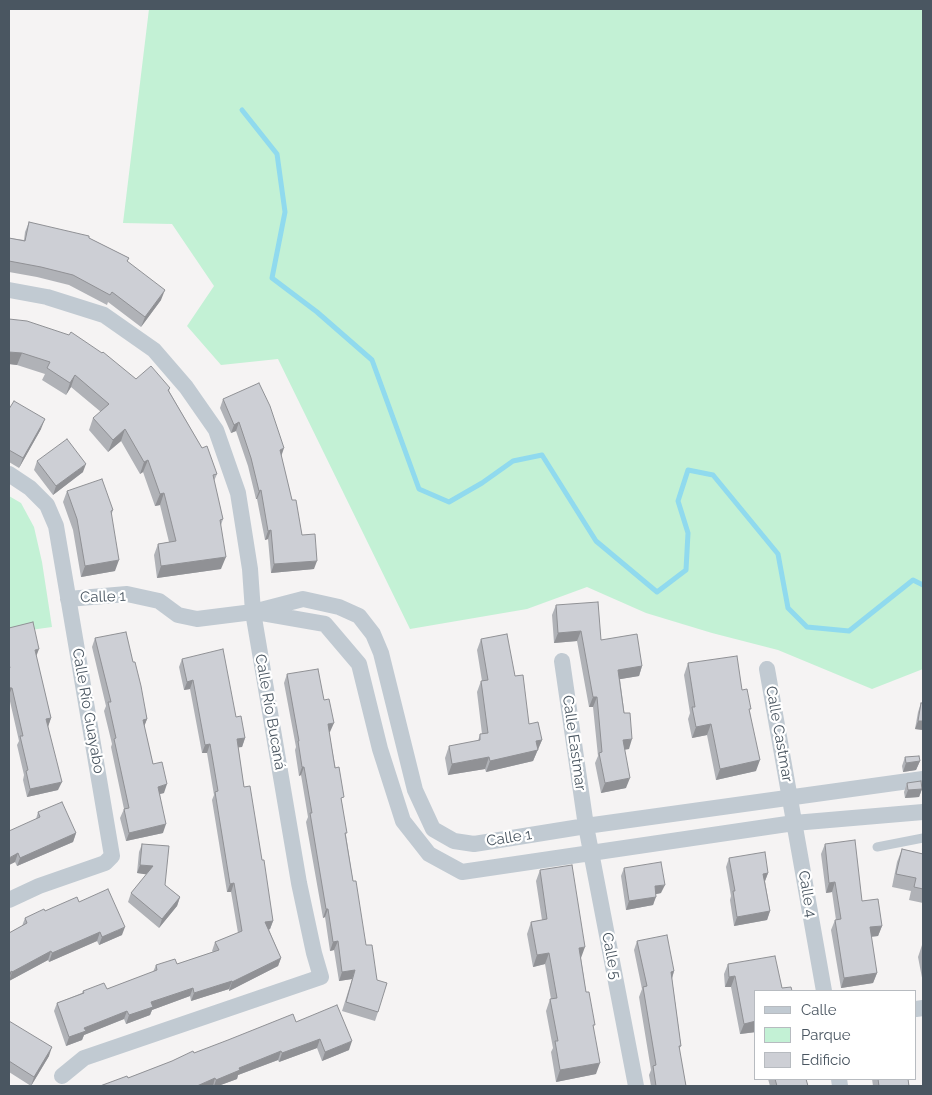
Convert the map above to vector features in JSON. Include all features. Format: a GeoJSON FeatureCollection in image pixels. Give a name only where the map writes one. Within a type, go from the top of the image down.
{"type":"FeatureCollection","features":[{"type":"Feature","properties":{"kind":"street","name":"Calle Río Bucaná"},"geometry":{"type":"LineString","coordinates":[[9,290],[47,297],[104,315],[154,350],[186,387],[216,430],[238,493],[250,569],[253,612],[299,883],[321,977],[84,1058],[62,1076]]}},
{"type":"Feature","properties":{"kind":"street","name":"Calle Río Guayabo"},"geometry":{"type":"LineString","coordinates":[[9,474],[30,488],[47,505],[56,526],[112,856],[105,863],[39,886],[9,900]]}},
{"type":"Feature","properties":{"kind":"street","name":"Calle 1"},"geometry":{"type":"LineString","coordinates":[[68,599],[127,594],[159,601],[178,615],[197,619],[253,612],[303,599],[339,607],[360,616],[373,634],[381,653],[415,790],[433,829],[454,840],[474,844],[586,826],[923,779]]}},
{"type":"Feature","properties":{"kind":"street","name":"Calle 1"},"geometry":{"type":"LineString","coordinates":[[253,612],[325,624],[359,664],[380,749],[403,821],[429,854],[462,872],[794,823],[923,812]]}},
{"type":"Feature","properties":{"kind":"street","name":"Calle Eastmar"},"geometry":{"type":"LineString","coordinates":[[562,661],[586,826]]}},
{"type":"Feature","properties":{"kind":"street","name":"Calle Castmar"},"geometry":{"type":"LineString","coordinates":[[767,669],[790,798]]}},
{"type":"Feature","properties":{"kind":"street","name":"Calle 4"},"geometry":{"type":"LineString","coordinates":[[790,798],[824,990]]}},
{"type":"Feature","properties":{"kind":"street","name":"Calle 5"},"geometry":{"type":"LineString","coordinates":[[586,826],[636,1086]]}},
{"type":"Feature","properties":{"kind":"lane"},"geometry":{"type":"LineString","coordinates":[[877,847],[923,838]]}},
{"type":"Feature","properties":{"kind":"green space"},"geometry":{"type":"Polygon","coordinates":[[[149,9],[923,9],[923,669],[872,689],[778,650],[646,613],[587,587],[527,609],[410,629],[278,359],[221,365],[187,326],[214,286],[172,224],[123,223],[149,9]]]}},
{"type":"Feature","properties":{"kind":"green space"},"geometry":{"type":"Polygon","coordinates":[[[9,496],[21,503],[34,527],[42,562],[52,627],[9,633],[9,496]]]}},
{"type":"Feature","properties":{"kind":"building"},"geometry":{"type":"Polygon","coordinates":[[[29,222],[89,236],[89,238],[129,258],[127,261],[165,290],[145,317],[112,292],[110,295],[73,275],[9,261],[9,238],[25,241],[29,222]]]}},
{"type":"Feature","properties":{"kind":"building"},"geometry":{"type":"Polygon","coordinates":[[[9,319],[27,321],[69,335],[71,332],[103,352],[136,379],[151,366],[170,388],[168,390],[202,448],[207,446],[217,474],[213,475],[223,519],[220,520],[226,557],[161,566],[158,544],[176,541],[164,493],[160,494],[148,460],[144,462],[125,429],[113,440],[93,418],[109,404],[75,375],[70,383],[47,368],[50,362],[22,353],[9,352],[9,319]]]}},
{"type":"Feature","properties":{"kind":"building"},"geometry":{"type":"Polygon","coordinates":[[[259,383],[270,406],[284,448],[280,450],[292,500],[296,500],[302,535],[315,534],[317,561],[274,564],[271,530],[268,531],[261,490],[259,491],[251,458],[239,422],[234,425],[223,399],[259,383]]]}},
{"type":"Feature","properties":{"kind":"building"},"geometry":{"type":"Polygon","coordinates":[[[14,401],[45,419],[23,458],[9,450],[9,409],[14,401]]]}},
{"type":"Feature","properties":{"kind":"building"},"geometry":{"type":"Polygon","coordinates":[[[67,439],[86,464],[56,486],[37,461],[67,439]]]}},
{"type":"Feature","properties":{"kind":"building"},"geometry":{"type":"Polygon","coordinates":[[[102,479],[113,510],[111,511],[119,560],[85,566],[77,519],[67,491],[102,479]]]}},
{"type":"Feature","properties":{"kind":"building"},"geometry":{"type":"Polygon","coordinates":[[[598,602],[601,640],[637,634],[642,666],[618,670],[624,713],[630,713],[632,739],[623,740],[630,778],[605,783],[599,753],[602,752],[597,697],[593,697],[581,631],[558,633],[556,605],[598,602]]]}},
{"type":"Feature","properties":{"kind":"building"},"geometry":{"type":"Polygon","coordinates":[[[33,622],[39,649],[35,650],[51,718],[46,719],[62,782],[30,789],[26,771],[28,770],[20,736],[23,736],[12,688],[9,685],[9,628],[33,622]]]}},
{"type":"Feature","properties":{"kind":"building"},"geometry":{"type":"Polygon","coordinates":[[[126,632],[141,686],[147,719],[143,720],[153,764],[162,762],[167,784],[158,787],[166,824],[129,833],[124,809],[129,808],[114,739],[116,738],[108,702],[111,702],[95,638],[126,632]]]}},
{"type":"Feature","properties":{"kind":"building"},"geometry":{"type":"Polygon","coordinates":[[[507,634],[515,676],[523,675],[529,724],[538,722],[542,740],[536,741],[538,750],[490,761],[489,757],[452,764],[449,746],[480,740],[480,734],[488,733],[481,681],[488,680],[481,639],[507,634]]]}},
{"type":"Feature","properties":{"kind":"building"},"geometry":{"type":"Polygon","coordinates":[[[223,649],[236,717],[241,716],[245,738],[237,739],[244,787],[250,786],[262,860],[264,860],[273,921],[265,922],[281,958],[232,982],[194,993],[193,988],[151,1002],[153,1007],[129,1015],[127,1011],[84,1028],[86,1031],[69,1037],[57,1003],[104,983],[107,989],[157,970],[156,965],[175,959],[177,964],[219,950],[215,942],[242,931],[234,883],[230,884],[215,792],[218,791],[210,744],[205,745],[193,680],[187,682],[182,659],[223,649]]]}},
{"type":"Feature","properties":{"kind":"building"},"geometry":{"type":"Polygon","coordinates":[[[737,656],[742,690],[747,689],[751,709],[749,709],[760,760],[720,769],[711,724],[696,727],[688,663],[737,656]]]}},
{"type":"Feature","properties":{"kind":"building"},"geometry":{"type":"Polygon","coordinates":[[[318,669],[324,700],[329,699],[334,723],[328,724],[335,768],[339,767],[344,797],[341,798],[347,833],[345,833],[353,881],[356,881],[366,945],[372,945],[377,980],[387,983],[378,1012],[346,1002],[355,970],[342,972],[338,941],[333,942],[328,909],[326,909],[310,813],[312,813],[304,767],[302,767],[287,674],[318,669]]]}},
{"type":"Feature","properties":{"kind":"building"},"geometry":{"type":"Polygon","coordinates":[[[921,703],[923,703],[923,721],[918,721],[921,703]]]}},
{"type":"Feature","properties":{"kind":"building"},"geometry":{"type":"Polygon","coordinates":[[[919,756],[920,761],[906,763],[905,757],[919,756]]]}},
{"type":"Feature","properties":{"kind":"building"},"geometry":{"type":"Polygon","coordinates":[[[921,781],[922,789],[908,790],[907,783],[921,781]]]}},
{"type":"Feature","properties":{"kind":"building"},"geometry":{"type":"Polygon","coordinates":[[[62,802],[76,833],[20,858],[18,853],[9,858],[9,831],[40,817],[38,812],[62,802]]]}},
{"type":"Feature","properties":{"kind":"building"},"geometry":{"type":"Polygon","coordinates":[[[855,840],[862,901],[878,899],[882,926],[870,927],[877,973],[844,978],[835,920],[841,919],[835,882],[829,883],[825,844],[855,840]]]}},
{"type":"Feature","properties":{"kind":"building"},"geometry":{"type":"Polygon","coordinates":[[[142,844],[169,846],[165,885],[180,897],[162,919],[131,893],[153,866],[140,865],[142,844]]]}},
{"type":"Feature","properties":{"kind":"building"},"geometry":{"type":"Polygon","coordinates":[[[902,849],[923,854],[923,889],[914,887],[916,878],[896,874],[902,849]]]}},
{"type":"Feature","properties":{"kind":"building"},"geometry":{"type":"Polygon","coordinates":[[[765,852],[768,873],[763,874],[770,911],[737,917],[733,891],[735,891],[729,858],[765,852]]]}},
{"type":"Feature","properties":{"kind":"building"},"geometry":{"type":"Polygon","coordinates":[[[661,862],[665,885],[655,886],[656,897],[629,901],[624,868],[661,862]]]}},
{"type":"Feature","properties":{"kind":"building"},"geometry":{"type":"Polygon","coordinates":[[[572,865],[585,947],[579,948],[586,992],[589,992],[600,1063],[560,1070],[555,1041],[558,1041],[550,999],[557,998],[549,953],[537,955],[531,922],[547,919],[540,870],[572,865]]]}},
{"type":"Feature","properties":{"kind":"building"},"geometry":{"type":"Polygon","coordinates":[[[108,889],[125,927],[102,937],[100,932],[52,953],[51,951],[9,973],[9,933],[27,923],[25,918],[77,897],[79,902],[108,889]]]}},
{"type":"Feature","properties":{"kind":"building"},"geometry":{"type":"Polygon","coordinates":[[[667,935],[674,971],[671,972],[681,1046],[679,1046],[686,1086],[656,1086],[653,1066],[656,1065],[643,987],[647,986],[637,941],[667,935]]]}},
{"type":"Feature","properties":{"kind":"building"},"geometry":{"type":"Polygon","coordinates":[[[775,956],[782,988],[791,987],[792,990],[754,990],[754,1022],[744,1024],[735,976],[729,977],[728,964],[775,956]]]}},
{"type":"Feature","properties":{"kind":"building"},"geometry":{"type":"Polygon","coordinates":[[[337,1005],[352,1041],[325,1052],[320,1039],[282,1053],[281,1051],[239,1068],[240,1070],[216,1080],[215,1078],[197,1086],[100,1086],[127,1076],[128,1078],[193,1051],[194,1053],[293,1014],[296,1022],[337,1005]]]}},
{"type":"Feature","properties":{"kind":"building"},"geometry":{"type":"Polygon","coordinates":[[[9,1021],[52,1047],[34,1077],[9,1061],[9,1021]]]}},
{"type":"Feature","properties":{"kind":"building"},"geometry":{"type":"Polygon","coordinates":[[[775,1080],[806,1080],[808,1086],[777,1086],[775,1080]]]}},
{"type":"Feature","properties":{"kind":"building"},"geometry":{"type":"Polygon","coordinates":[[[878,1080],[908,1080],[909,1086],[879,1086],[878,1080]]]}},
{"type":"Feature","properties":{"kind":"waterway"},"geometry":{"type":"LineString","coordinates":[[242,110],[277,154],[285,212],[272,278],[317,312],[372,360],[419,489],[449,502],[482,483],[513,461],[542,455],[596,541],[657,592],[686,570],[688,533],[678,501],[688,470],[713,475],[778,554],[788,608],[807,627],[849,631],[913,580],[923,585]]}}]}
